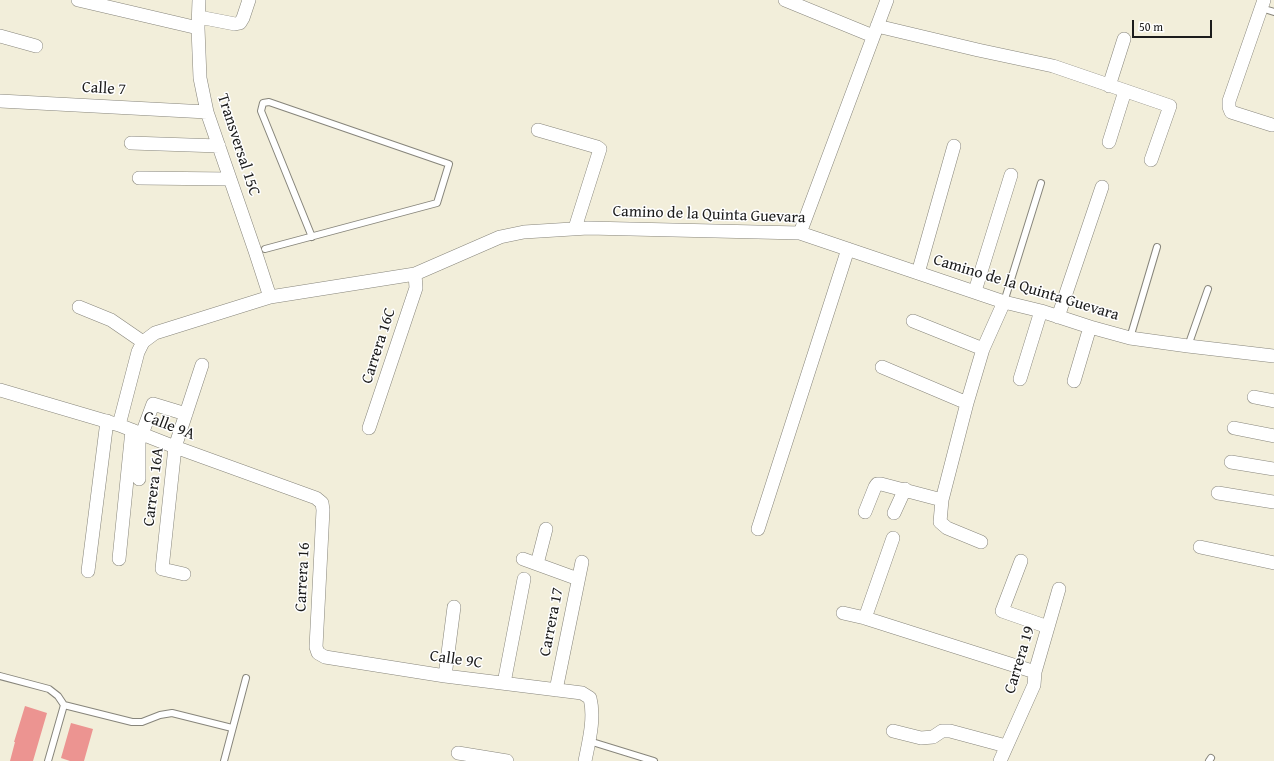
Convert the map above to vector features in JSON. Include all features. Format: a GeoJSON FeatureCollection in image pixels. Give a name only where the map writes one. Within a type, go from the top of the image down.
{"type":"FeatureCollection","features":[{"type":"Feature","properties":{"kind":"street"},"geometry":{"type":"LineString","coordinates":[[78,0],[198,22],[235,24],[240,23],[243,18],[249,0]]}},
{"type":"Feature","properties":{"kind":"street","name":"Transversal 15C"},"geometry":{"type":"LineString","coordinates":[[199,0],[198,22],[200,78],[207,112],[230,178],[260,250],[270,297]]}},
{"type":"Feature","properties":{"kind":"street"},"geometry":{"type":"LineString","coordinates":[[785,0],[875,31],[978,50],[1053,66],[1170,106],[1151,160]]}},
{"type":"Feature","properties":{"kind":"street"},"geometry":{"type":"LineString","coordinates":[[800,233],[887,0]]}},
{"type":"Feature","properties":{"kind":"street"},"geometry":{"type":"LineString","coordinates":[[1263,4],[1229,101],[1229,107],[1230,112],[1272,125]]}},
{"type":"Feature","properties":{"kind":"street"},"geometry":{"type":"LineString","coordinates":[[0,36],[36,46]]}},
{"type":"Feature","properties":{"kind":"street"},"geometry":{"type":"LineString","coordinates":[[1109,86],[1124,39]]}},
{"type":"Feature","properties":{"kind":"street"},"geometry":{"type":"LineString","coordinates":[[1109,142],[1125,91]]}},
{"type":"Feature","properties":{"kind":"street","name":"Calle 7"},"geometry":{"type":"LineString","coordinates":[[0,101],[207,112]]}},
{"type":"Feature","properties":{"kind":"street"},"geometry":{"type":"LineString","coordinates":[[538,130],[600,149],[576,228]]}},
{"type":"Feature","properties":{"kind":"street"},"geometry":{"type":"LineString","coordinates":[[131,143],[219,146]]}},
{"type":"Feature","properties":{"kind":"street"},"geometry":{"type":"LineString","coordinates":[[918,273],[954,146]]}},
{"type":"Feature","properties":{"kind":"street"},"geometry":{"type":"LineString","coordinates":[[975,291],[1011,174]]}},
{"type":"Feature","properties":{"kind":"street"},"geometry":{"type":"LineString","coordinates":[[139,178],[230,178]]}},
{"type":"Feature","properties":{"kind":"street"},"geometry":{"type":"LineString","coordinates":[[1058,317],[1102,187]]}},
{"type":"Feature","properties":{"kind":"street","name":"Camino de la Quinta Guevara"},"geometry":{"type":"LineString","coordinates":[[143,342],[155,333],[270,297],[415,274],[500,236],[524,232],[576,228],[604,228],[800,233],[1004,302],[1130,338],[1274,356]]}},
{"type":"Feature","properties":{"kind":"street"},"geometry":{"type":"LineString","coordinates":[[758,529],[848,249]]}},
{"type":"Feature","properties":{"kind":"street","name":"Carrera 16C"},"geometry":{"type":"LineString","coordinates":[[369,428],[416,288],[415,274]]}},
{"type":"Feature","properties":{"kind":"street"},"geometry":{"type":"LineString","coordinates":[[981,542],[947,528],[940,522],[942,500],[967,403],[984,349],[1004,302]]}},
{"type":"Feature","properties":{"kind":"street"},"geometry":{"type":"LineString","coordinates":[[78,307],[111,320],[143,342],[138,352],[113,423],[88,571]]}},
{"type":"Feature","properties":{"kind":"street"},"geometry":{"type":"LineString","coordinates":[[1020,379],[1041,312]]}},
{"type":"Feature","properties":{"kind":"street"},"geometry":{"type":"LineString","coordinates":[[913,321],[984,349]]}},
{"type":"Feature","properties":{"kind":"street"},"geometry":{"type":"LineString","coordinates":[[1074,381],[1090,327]]}},
{"type":"Feature","properties":{"kind":"street","name":"Carrera 16A"},"geometry":{"type":"LineString","coordinates":[[184,574],[162,570],[174,447],[202,365]]}},
{"type":"Feature","properties":{"kind":"street"},"geometry":{"type":"LineString","coordinates":[[882,367],[967,403]]}},
{"type":"Feature","properties":{"kind":"street","name":"Calle 9A"},"geometry":{"type":"LineString","coordinates":[[0,390],[113,423],[174,447],[316,498],[322,503]]}},
{"type":"Feature","properties":{"kind":"street"},"geometry":{"type":"LineString","coordinates":[[1254,397],[1274,401]]}},
{"type":"Feature","properties":{"kind":"street"},"geometry":{"type":"LineString","coordinates":[[119,559],[138,432],[153,404],[186,414]]}},
{"type":"Feature","properties":{"kind":"street"},"geometry":{"type":"LineString","coordinates":[[1234,428],[1274,436]]}},
{"type":"Feature","properties":{"kind":"street"},"geometry":{"type":"LineString","coordinates":[[138,432],[139,479]]}},
{"type":"Feature","properties":{"kind":"street"},"geometry":{"type":"LineString","coordinates":[[1231,462],[1274,469]]}},
{"type":"Feature","properties":{"kind":"street"},"geometry":{"type":"LineString","coordinates":[[864,512],[877,484],[942,500]]}},
{"type":"Feature","properties":{"kind":"street"},"geometry":{"type":"LineString","coordinates":[[894,514],[904,490]]}},
{"type":"Feature","properties":{"kind":"street"},"geometry":{"type":"LineString","coordinates":[[1218,493],[1274,502]]}},
{"type":"Feature","properties":{"kind":"street","name":"Carrera 16"},"geometry":{"type":"LineString","coordinates":[[318,653],[316,647],[323,510],[322,503]]}},
{"type":"Feature","properties":{"kind":"street"},"geometry":{"type":"LineString","coordinates":[[537,564],[546,529]]}},
{"type":"Feature","properties":{"kind":"street"},"geometry":{"type":"LineString","coordinates":[[865,618],[893,538]]}},
{"type":"Feature","properties":{"kind":"street"},"geometry":{"type":"LineString","coordinates":[[1200,547],[1274,563]]}},
{"type":"Feature","properties":{"kind":"street"},"geometry":{"type":"LineString","coordinates":[[523,559],[578,579]]}},
{"type":"Feature","properties":{"kind":"street","name":"Carrera 17"},"geometry":{"type":"LineString","coordinates":[[556,690],[582,562]]}},
{"type":"Feature","properties":{"kind":"street"},"geometry":{"type":"LineString","coordinates":[[1021,562],[1002,611],[1048,627]]}},
{"type":"Feature","properties":{"kind":"street"},"geometry":{"type":"LineString","coordinates":[[504,683],[524,579]]}},
{"type":"Feature","properties":{"kind":"street","name":"Carrera 19"},"geometry":{"type":"LineString","coordinates":[[1000,761],[1034,685],[1035,672],[1059,589]]}},
{"type":"Feature","properties":{"kind":"street"},"geometry":{"type":"LineString","coordinates":[[445,676],[454,607]]}},
{"type":"Feature","properties":{"kind":"street"},"geometry":{"type":"LineString","coordinates":[[843,613],[865,618],[1035,672]]}},
{"type":"Feature","properties":{"kind":"street","name":"Calle 9C"},"geometry":{"type":"LineString","coordinates":[[318,653],[325,657],[445,676],[582,693],[590,698],[592,707],[589,741]]}},
{"type":"Feature","properties":{"kind":"street"},"geometry":{"type":"LineString","coordinates":[[893,731],[921,738],[934,737],[942,731],[950,731],[1006,746]]}},
{"type":"Feature","properties":{"kind":"street"},"geometry":{"type":"LineString","coordinates":[[585,761],[589,741]]}},
{"type":"Feature","properties":{"kind":"street"},"geometry":{"type":"LineString","coordinates":[[458,754],[507,761]]}},
{"type":"Feature","properties":{"kind":"lane"},"geometry":{"type":"LineString","coordinates":[[1263,4],[1274,12]]}},
{"type":"Feature","properties":{"kind":"lane"},"geometry":{"type":"LineString","coordinates":[[260,250],[312,237],[437,203],[449,164],[270,102],[263,103],[261,111],[312,237]]}},
{"type":"Feature","properties":{"kind":"lane"},"geometry":{"type":"LineString","coordinates":[[1004,302],[1042,184]]}},
{"type":"Feature","properties":{"kind":"lane"},"geometry":{"type":"LineString","coordinates":[[1130,338],[1157,247]]}},
{"type":"Feature","properties":{"kind":"lane"},"geometry":{"type":"LineString","coordinates":[[1188,346],[1208,290]]}},
{"type":"Feature","properties":{"kind":"lane"},"geometry":{"type":"LineString","coordinates":[[0,676],[49,689],[58,696],[64,705],[132,722],[142,722],[160,715],[172,713],[232,728]]}},
{"type":"Feature","properties":{"kind":"lane"},"geometry":{"type":"LineString","coordinates":[[224,761],[246,678]]}},
{"type":"Feature","properties":{"kind":"lane"},"geometry":{"type":"LineString","coordinates":[[48,761],[64,705]]}},
{"type":"Feature","properties":{"kind":"lane"},"geometry":{"type":"LineString","coordinates":[[589,741],[654,761]]}},
{"type":"Feature","properties":{"kind":"building"},"geometry":{"type":"Polygon","coordinates":[[[25,706],[47,713],[33,761],[10,761],[14,742],[25,706]]]}},
{"type":"Feature","properties":{"kind":"building"},"geometry":{"type":"Polygon","coordinates":[[[71,723],[93,729],[84,761],[70,761],[61,758],[71,723]]]}}]}
